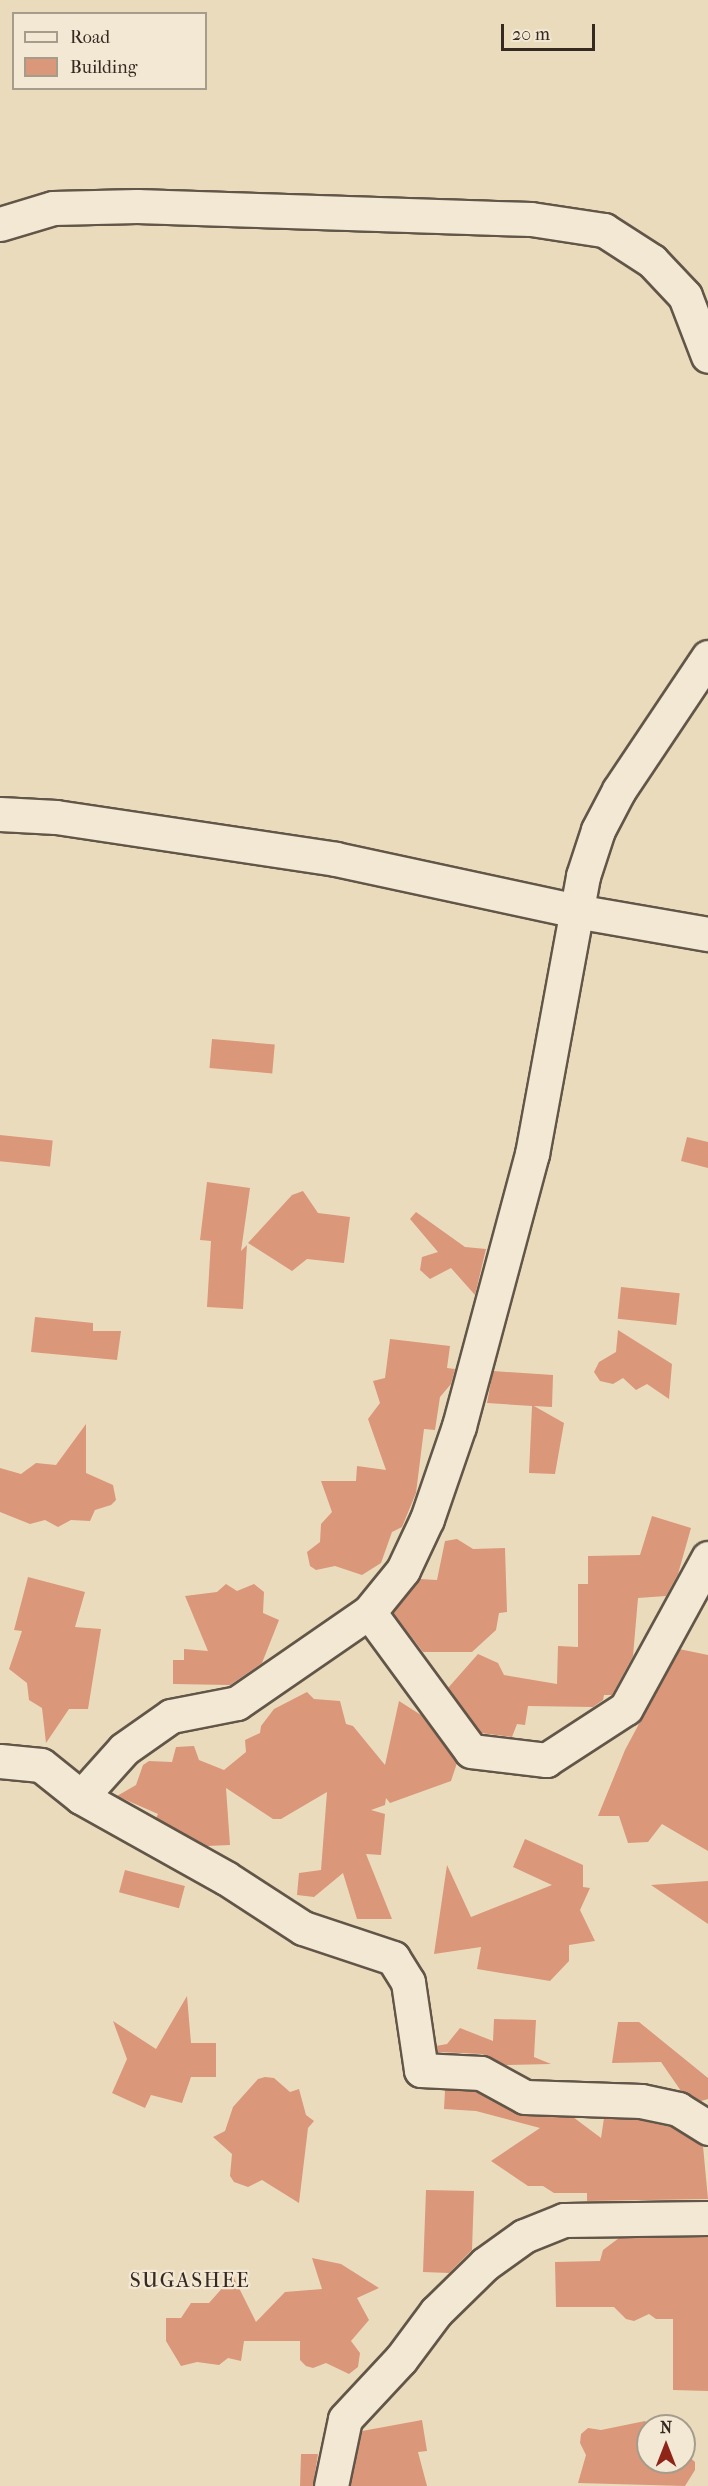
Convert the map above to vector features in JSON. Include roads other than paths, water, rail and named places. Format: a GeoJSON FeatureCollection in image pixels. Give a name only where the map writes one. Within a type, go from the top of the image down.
{"type":"FeatureCollection","features":[{"type":"Feature","properties":{"kind":"street"},"geometry":{"type":"LineString","coordinates":[[0,224],[54,208],[137,206],[531,219],[604,230],[652,261],[685,296],[708,356]]}},
{"type":"Feature","properties":{"kind":"street"},"geometry":{"type":"LineString","coordinates":[[81,1797],[124,1749],[171,1716],[237,1703],[369,1612],[407,1560],[427,1519],[459,1426],[532,1154],[576,911],[598,830],[620,790],[708,657]]}},
{"type":"Feature","properties":{"kind":"street"},"geometry":{"type":"LineString","coordinates":[[0,814],[56,818],[336,859],[576,911],[708,934]]}},
{"type":"Feature","properties":{"kind":"street"},"geometry":{"type":"LineString","coordinates":[[369,1612],[471,1751],[546,1760],[626,1708],[708,1558]]}},
{"type":"Feature","properties":{"kind":"street"},"geometry":{"type":"LineString","coordinates":[[0,1761],[40,1765],[81,1797],[226,1878],[303,1928],[393,1958],[408,1982],[421,2070],[481,2073],[525,2097],[641,2101],[678,2109],[708,2128]]}},
{"type":"Feature","properties":{"kind":"street"},"geometry":{"type":"LineString","coordinates":[[331,2486],[345,2419],[401,2359],[436,2312],[485,2264],[524,2236],[564,2220],[708,2218]]}},
{"type":"Feature","properties":{"kind":"district","name":"SUGASHEE"},"geometry":{"type":"Point","coordinates":[190,2280]}}]}
